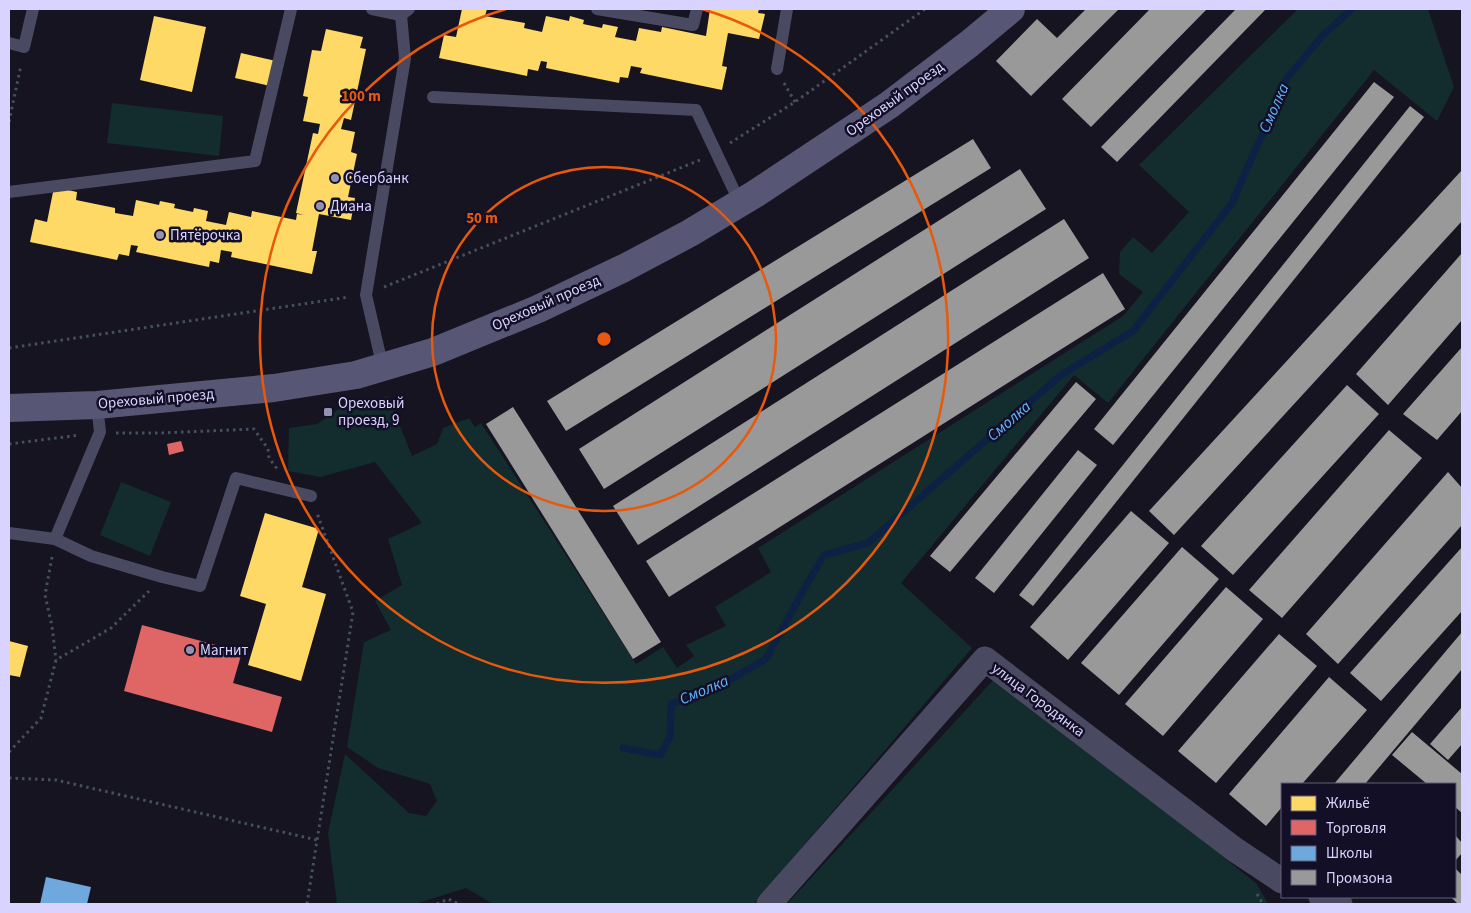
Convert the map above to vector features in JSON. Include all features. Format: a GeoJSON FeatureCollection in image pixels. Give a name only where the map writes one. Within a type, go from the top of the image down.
{"type":"FeatureCollection","features":[{"type":"Feature","properties":{"kind":"street","name":"Ореховый проезд"},"geometry":{"type":"LineString","coordinates":[[9,408],[97,405],[274,388],[356,375],[433,352],[538,309],[682,238],[835,142],[889,105],[969,44],[1002,11]]}},
{"type":"Feature","properties":{"kind":"street","name":"улица Городянка"},"geometry":{"type":"LineString","coordinates":[[769,904],[985,659],[1234,849],[1281,880]]}},
{"type":"Feature","properties":{"kind":"street"},"geometry":{"type":"LineString","coordinates":[[1325,898],[1340,904]]}},
{"type":"Feature","properties":{"kind":"lane"},"geometry":{"type":"LineString","coordinates":[[9,43],[24,47],[33,9]]}},
{"type":"Feature","properties":{"kind":"lane"},"geometry":{"type":"LineString","coordinates":[[9,192],[255,161],[291,9]]}},
{"type":"Feature","properties":{"kind":"lane"},"geometry":{"type":"LineString","coordinates":[[372,9],[405,12],[405,58],[366,294],[382,368]]}},
{"type":"Feature","properties":{"kind":"lane"},"geometry":{"type":"LineString","coordinates":[[597,9],[693,25],[697,9]]}},
{"type":"Feature","properties":{"kind":"lane"},"geometry":{"type":"LineString","coordinates":[[776,69],[787,9]]}},
{"type":"Feature","properties":{"kind":"lane"},"geometry":{"type":"LineString","coordinates":[[433,97],[696,110],[740,203]]}},
{"type":"Feature","properties":{"kind":"lane"},"geometry":{"type":"LineString","coordinates":[[55,539],[100,432],[97,405]]}},
{"type":"Feature","properties":{"kind":"lane"},"geometry":{"type":"LineString","coordinates":[[9,533],[55,539],[91,556],[200,586],[236,478],[311,496]]}},
{"type":"Feature","properties":{"kind":"path"},"geometry":{"type":"LineString","coordinates":[[9,348],[366,294],[692,164],[715,152],[795,102],[925,9]]}},
{"type":"Feature","properties":{"kind":"path"},"geometry":{"type":"LineString","coordinates":[[9,122],[24,47]]}},
{"type":"Feature","properties":{"kind":"path"},"geometry":{"type":"LineString","coordinates":[[224,430],[254,429],[268,449],[269,458],[279,471],[283,490]]}},
{"type":"Feature","properties":{"kind":"path"},"geometry":{"type":"LineString","coordinates":[[307,904],[353,612],[311,496]]}},
{"type":"Feature","properties":{"kind":"path"},"geometry":{"type":"LineString","coordinates":[[9,752],[41,718],[56,660],[52,626],[45,595],[55,539]]}},
{"type":"Feature","properties":{"kind":"path"},"geometry":{"type":"LineString","coordinates":[[56,660],[111,628],[162,577]]}},
{"type":"Feature","properties":{"kind":"path"},"geometry":{"type":"LineString","coordinates":[[9,778],[56,780],[317,840]]}},
{"type":"Feature","properties":{"kind":"path"},"geometry":{"type":"LineString","coordinates":[[437,904],[448,899],[458,904]]}},
{"type":"Feature","properties":{"kind":"green space"},"geometry":{"type":"Polygon","coordinates":[[[1298,9],[1428,9],[1454,87],[1437,121],[1374,70],[1108,403],[1074,375],[901,583],[972,648],[754,904],[493,904],[466,888],[415,904],[337,904],[328,833],[345,754],[409,813],[426,816],[437,801],[430,784],[378,768],[347,747],[364,642],[391,630],[375,601],[402,585],[388,539],[422,523],[375,462],[320,477],[288,471],[289,428],[317,424],[339,409],[388,396],[412,456],[437,444],[443,428],[469,418],[475,427],[481,423],[636,664],[663,647],[677,668],[694,656],[686,645],[726,626],[715,607],[771,572],[758,548],[1123,316],[1143,292],[1119,274],[1120,252],[1133,237],[1152,253],[1189,212],[1139,165],[1298,9]]]}},
{"type":"Feature","properties":{"kind":"green space"},"geometry":{"type":"Polygon","coordinates":[[[112,103],[223,116],[219,156],[107,143],[112,103]]]}},
{"type":"Feature","properties":{"kind":"green space"},"geometry":{"type":"Polygon","coordinates":[[[121,482],[171,502],[150,556],[100,535],[121,482]]]}},
{"type":"Feature","properties":{"kind":"green space"},"geometry":{"type":"Polygon","coordinates":[[[997,676],[1257,884],[1268,904],[787,904],[997,676]]]}},
{"type":"Feature","properties":{"kind":"building: Жильё"},"geometry":{"type":"Polygon","coordinates":[[[462,9],[487,9],[485,16],[525,23],[524,28],[542,32],[546,16],[569,21],[570,16],[584,20],[583,24],[602,28],[603,24],[618,27],[615,37],[636,41],[639,28],[661,32],[662,27],[706,36],[710,9],[759,9],[758,13],[765,14],[759,39],[728,33],[722,66],[727,67],[722,90],[640,73],[642,68],[631,66],[628,78],[620,77],[619,83],[546,68],[547,62],[541,61],[538,71],[528,69],[527,76],[439,58],[444,35],[456,37],[462,9]]]}},
{"type":"Feature","properties":{"kind":"building: Жильё"},"geometry":{"type":"Polygon","coordinates":[[[154,16],[206,27],[192,92],[140,80],[154,16]]]}},
{"type":"Feature","properties":{"kind":"building: Жильё"},"geometry":{"type":"Polygon","coordinates":[[[326,29],[363,37],[360,48],[366,49],[351,120],[344,118],[341,129],[355,132],[351,152],[357,154],[348,197],[355,198],[351,220],[319,214],[312,251],[317,251],[312,274],[231,257],[232,252],[221,250],[219,263],[210,261],[209,267],[136,252],[138,246],[131,245],[129,256],[119,254],[117,260],[30,242],[35,219],[47,222],[54,187],[77,192],[76,200],[115,208],[115,213],[133,216],[136,200],[159,205],[160,201],[175,204],[174,208],[193,212],[194,208],[208,211],[206,221],[226,225],[229,212],[251,217],[252,211],[296,220],[297,214],[304,215],[296,213],[313,133],[318,134],[320,124],[303,121],[308,97],[303,96],[312,50],[321,51],[326,29]]]}},
{"type":"Feature","properties":{"kind":"building: Жильё"},"geometry":{"type":"Polygon","coordinates":[[[241,53],[276,61],[270,86],[235,78],[241,53]]]}},
{"type":"Feature","properties":{"kind":"building: Жильё"},"geometry":{"type":"Polygon","coordinates":[[[265,513],[319,529],[302,587],[326,594],[301,681],[248,665],[266,604],[240,596],[265,513]]]}},
{"type":"Feature","properties":{"kind":"building: Жильё"},"geometry":{"type":"Polygon","coordinates":[[[9,641],[28,646],[20,677],[9,675],[9,641]]]}},
{"type":"Feature","properties":{"kind":"building: Торговля"},"geometry":{"type":"Polygon","coordinates":[[[181,441],[184,451],[169,455],[167,444],[181,441]]]}},
{"type":"Feature","properties":{"kind":"building: Торговля"},"geometry":{"type":"Polygon","coordinates":[[[142,625],[242,652],[233,683],[282,697],[272,732],[124,691],[142,625]]]}},
{"type":"Feature","properties":{"kind":"building: Школы"},"geometry":{"type":"Polygon","coordinates":[[[46,877],[91,887],[87,904],[40,904],[46,877]]]}},
{"type":"Feature","properties":{"kind":"building: Промзона"},"geometry":{"type":"Polygon","coordinates":[[[1086,9],[1119,9],[1031,96],[996,61],[1037,19],[1057,38],[1086,9]]]}},
{"type":"Feature","properties":{"kind":"building: Промзона"},"geometry":{"type":"Polygon","coordinates":[[[1150,9],[1207,9],[1091,127],[1062,99],[1150,9]]]}},
{"type":"Feature","properties":{"kind":"building: Промзона"},"geometry":{"type":"Polygon","coordinates":[[[1236,9],[1266,9],[1117,162],[1101,147],[1236,9]]]}},
{"type":"Feature","properties":{"kind":"building: Промзона"},"geometry":{"type":"Polygon","coordinates":[[[1374,82],[1394,97],[1113,445],[1094,429],[1374,82]]]}},
{"type":"Feature","properties":{"kind":"building: Промзона"},"geometry":{"type":"Polygon","coordinates":[[[1410,106],[1424,117],[1033,606],[1019,595],[1410,106]]]}},
{"type":"Feature","properties":{"kind":"building: Промзона"},"geometry":{"type":"Polygon","coordinates":[[[973,139],[991,168],[566,431],[547,401],[973,139]]]}},
{"type":"Feature","properties":{"kind":"building: Промзона"},"geometry":{"type":"Polygon","coordinates":[[[1020,169],[1046,209],[604,489],[579,449],[1020,169]]]}},
{"type":"Feature","properties":{"kind":"building: Промзона"},"geometry":{"type":"Polygon","coordinates":[[[1462,170],[1462,221],[1174,535],[1149,511],[1462,170]]]}},
{"type":"Feature","properties":{"kind":"building: Промзона"},"geometry":{"type":"Polygon","coordinates":[[[1064,219],[1089,258],[638,545],[613,506],[1064,219]]]}},
{"type":"Feature","properties":{"kind":"building: Промзона"},"geometry":{"type":"Polygon","coordinates":[[[1462,253],[1462,320],[1388,405],[1356,374],[1462,253]]]}},
{"type":"Feature","properties":{"kind":"building: Промзона"},"geometry":{"type":"Polygon","coordinates":[[[1103,273],[1125,309],[669,597],[646,561],[1103,273]]]}},
{"type":"Feature","properties":{"kind":"building: Промзона"},"geometry":{"type":"Polygon","coordinates":[[[1462,347],[1462,411],[1437,440],[1403,414],[1462,347]]]}},
{"type":"Feature","properties":{"kind":"building: Промзона"},"geometry":{"type":"Polygon","coordinates":[[[1076,382],[1096,399],[950,572],[930,556],[1076,382]]]}},
{"type":"Feature","properties":{"kind":"building: Промзона"},"geometry":{"type":"Polygon","coordinates":[[[1347,385],[1379,414],[1233,575],[1201,546],[1347,385]]]}},
{"type":"Feature","properties":{"kind":"building: Промзона"},"geometry":{"type":"Polygon","coordinates":[[[513,407],[661,642],[633,659],[486,424],[513,407]]]}},
{"type":"Feature","properties":{"kind":"building: Промзона"},"geometry":{"type":"Polygon","coordinates":[[[1389,430],[1422,458],[1282,618],[1249,590],[1389,430]]]}},
{"type":"Feature","properties":{"kind":"building: Промзона"},"geometry":{"type":"Polygon","coordinates":[[[1078,450],[1097,465],[994,593],[975,578],[1078,450]]]}},
{"type":"Feature","properties":{"kind":"building: Промзона"},"geometry":{"type":"Polygon","coordinates":[[[1448,472],[1462,488],[1462,525],[1338,664],[1306,634],[1448,472]]]}},
{"type":"Feature","properties":{"kind":"building: Промзона"},"geometry":{"type":"Polygon","coordinates":[[[1131,511],[1169,543],[1068,660],[1030,627],[1131,511]]]}},
{"type":"Feature","properties":{"kind":"building: Промзона"},"geometry":{"type":"Polygon","coordinates":[[[1182,547],[1219,579],[1119,695],[1081,663],[1182,547]]]}},
{"type":"Feature","properties":{"kind":"building: Промзона"},"geometry":{"type":"Polygon","coordinates":[[[1462,547],[1462,611],[1381,701],[1350,673],[1462,547]]]}},
{"type":"Feature","properties":{"kind":"building: Промзона"},"geometry":{"type":"Polygon","coordinates":[[[1226,587],[1263,619],[1163,736],[1125,704],[1226,587]]]}},
{"type":"Feature","properties":{"kind":"building: Промзона"},"geometry":{"type":"Polygon","coordinates":[[[1462,632],[1462,669],[1366,783],[1335,783],[1462,632]]]}},
{"type":"Feature","properties":{"kind":"building: Промзона"},"geometry":{"type":"Polygon","coordinates":[[[1279,634],[1317,666],[1216,783],[1178,751],[1279,634]]]}},
{"type":"Feature","properties":{"kind":"building: Промзона"},"geometry":{"type":"Polygon","coordinates":[[[1329,677],[1367,710],[1303,783],[1281,783],[1281,808],[1266,826],[1229,794],[1329,677]]]}},
{"type":"Feature","properties":{"kind":"building: Промзона"},"geometry":{"type":"Polygon","coordinates":[[[1462,707],[1462,744],[1448,760],[1430,744],[1462,707]]]}},
{"type":"Feature","properties":{"kind":"building: Промзона"},"geometry":{"type":"Polygon","coordinates":[[[1412,732],[1462,774],[1462,813],[1456,808],[1456,783],[1426,783],[1392,755],[1412,732]]]}},
{"type":"Feature","properties":{"kind":"building: Промзона"},"geometry":{"type":"Polygon","coordinates":[[[1456,836],[1462,843],[1462,853],[1456,860],[1456,836]]]}},
{"type":"Feature","properties":{"kind":"building: Промзона"},"geometry":{"type":"Polygon","coordinates":[[[1456,869],[1462,875],[1462,902],[1458,904],[1452,898],[1456,898],[1456,869]]]}},
{"type":"Feature","properties":{"kind":"waterway","name":"Смолка"},"geometry":{"type":"LineString","coordinates":[[623,748],[660,755],[670,737],[671,704],[721,685],[766,659],[824,555],[868,543],[1061,375],[1133,331],[1232,203],[1287,78],[1323,35],[1352,9]]}},
{"type":"Feature","properties":{"kind":"place","name":"Сбербанк"},"geometry":{"type":"Point","coordinates":[335,178]}},
{"type":"Feature","properties":{"kind":"place","name":"Диана"},"geometry":{"type":"Point","coordinates":[320,206]}},
{"type":"Feature","properties":{"kind":"place","name":"Пятёрочка"},"geometry":{"type":"Point","coordinates":[160,235]}},
{"type":"Feature","properties":{"kind":"place","name":"Ореховый проезд, 9"},"geometry":{"type":"Point","coordinates":[328,412]}},
{"type":"Feature","properties":{"kind":"place","name":"Магнит"},"geometry":{"type":"Point","coordinates":[190,650]}}]}
